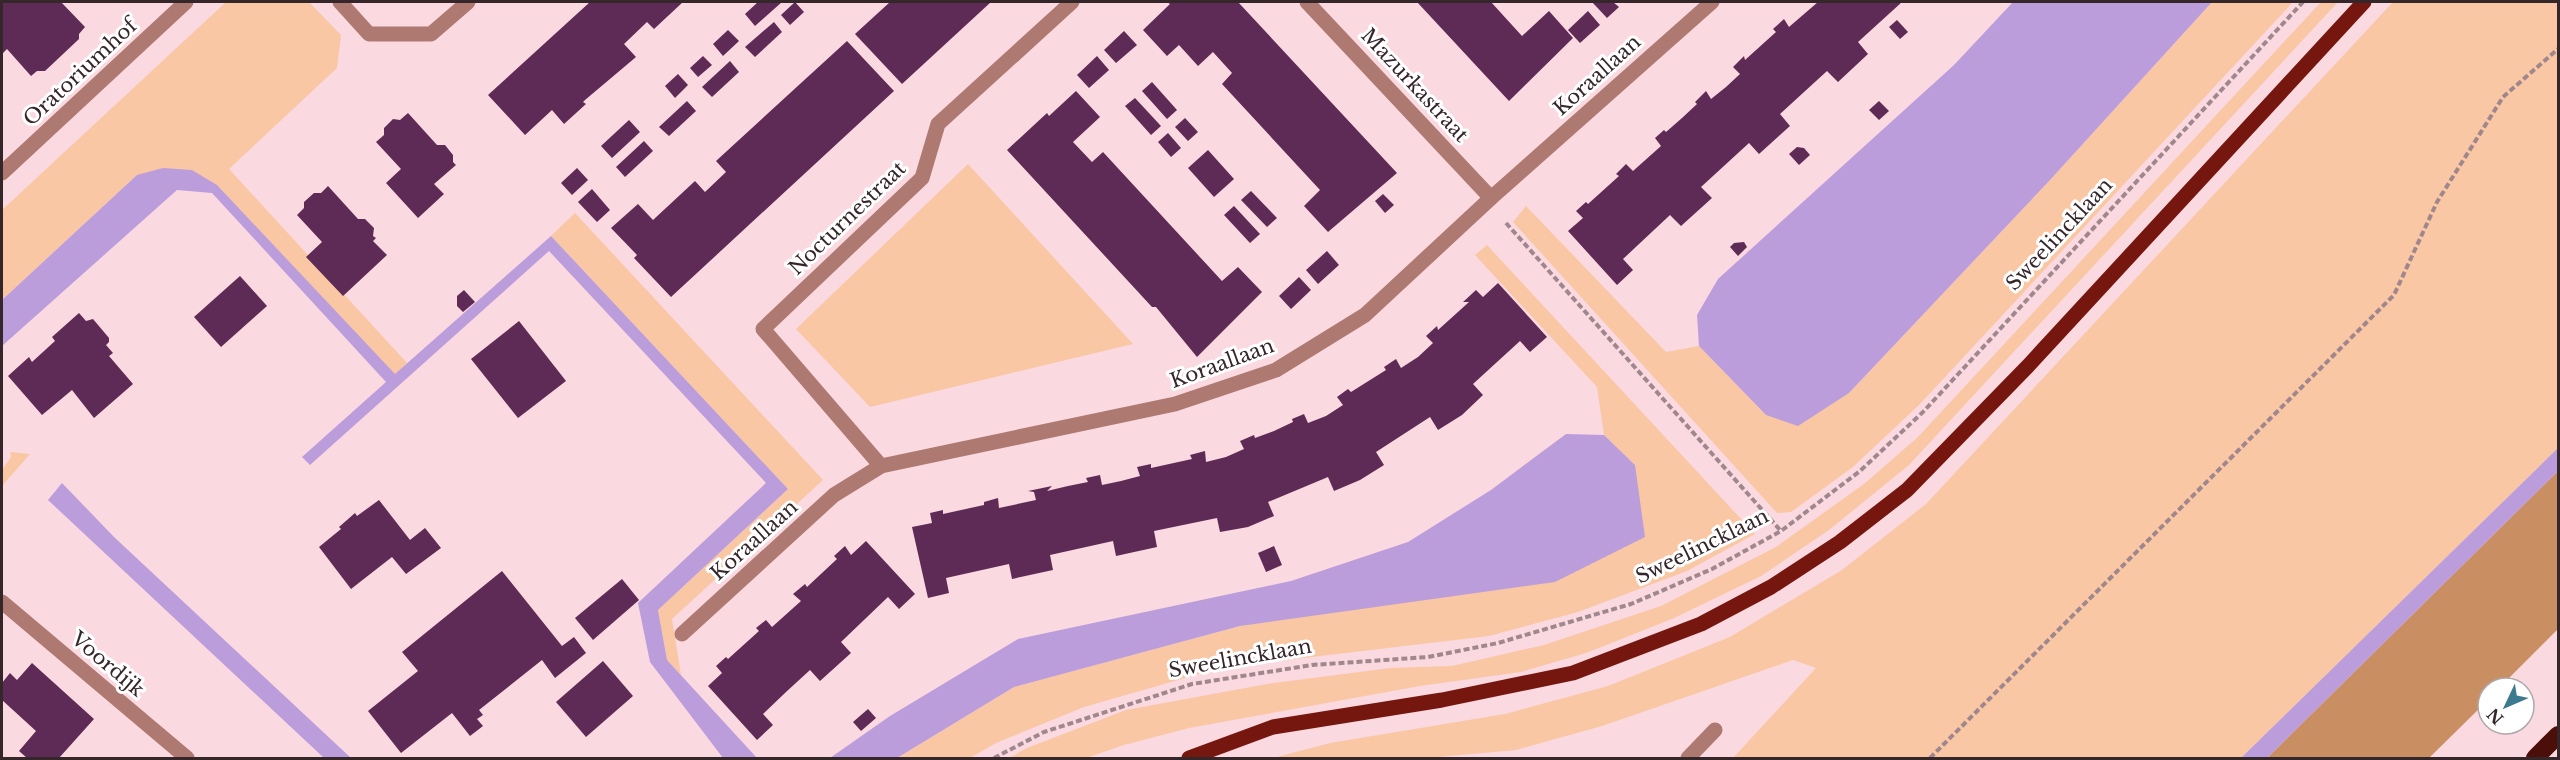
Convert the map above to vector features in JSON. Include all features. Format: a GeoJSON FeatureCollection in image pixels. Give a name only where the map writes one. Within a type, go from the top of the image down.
{"type":"FeatureCollection","features":[{"type":"Feature","properties":{"kind":"highway"},"geometry":{"type":"LineString","coordinates":[[2535,759],[2559,735]]}},
{"type":"Feature","properties":{"kind":"main road"},"geometry":{"type":"LineString","coordinates":[[1189,759],[1273,727],[1442,700],[1573,673],[1701,624],[1791,574],[1840,542],[1907,490],[2028,366],[2364,2]]}},
{"type":"Feature","properties":{"kind":"street","name":"Oratoriumhof"},"geometry":{"type":"LineString","coordinates":[[2,173],[186,2]]}},
{"type":"Feature","properties":{"kind":"street"},"geometry":{"type":"LineString","coordinates":[[340,2],[369,34],[431,34],[468,2]]}},
{"type":"Feature","properties":{"kind":"street","name":"Nocturnestraat"},"geometry":{"type":"LineString","coordinates":[[881,466],[763,329],[922,178],[938,124],[1072,2]]}},
{"type":"Feature","properties":{"kind":"street","name":"Mazurkastraat"},"geometry":{"type":"LineString","coordinates":[[1307,2],[1491,198]]}},
{"type":"Feature","properties":{"kind":"street","name":"Koraallaan"},"geometry":{"type":"LineString","coordinates":[[682,634],[834,495],[881,466],[1175,404],[1276,370],[1365,315],[1491,198],[1712,2]]}},
{"type":"Feature","properties":{"kind":"street","name":"Voordijk"},"geometry":{"type":"LineString","coordinates":[[2,602],[187,759]]}},
{"type":"Feature","properties":{"kind":"street"},"geometry":{"type":"LineString","coordinates":[[1688,759],[1715,730]]}},
{"type":"Feature","properties":{"kind":"path","name":"Sweelincklaan"},"geometry":{"type":"LineString","coordinates":[[994,759],[1044,732],[1192,684],[1312,664],[1428,657],[1498,643],[1631,604],[1712,569],[1781,531],[1860,471],[1923,412],[2303,2]]}},
{"type":"Feature","properties":{"kind":"path"},"geometry":{"type":"LineString","coordinates":[[1930,759],[2394,295],[2437,202],[2503,97],[2559,49]]}},
{"type":"Feature","properties":{"kind":"path"},"geometry":{"type":"LineString","coordinates":[[1491,198],[1508,226],[1781,531]]}},
{"type":"Feature","properties":{"kind":"shaded area"},"geometry":{"type":"Polygon","coordinates":[[[226,2],[309,2],[341,35],[337,68],[229,169],[407,363],[395,375],[217,185],[137,175],[2,300],[2,210],[226,2]]]}},
{"type":"Feature","properties":{"kind":"shaded area"},"geometry":{"type":"Polygon","coordinates":[[[2013,2],[2212,2],[2050,180],[1849,393],[1798,426],[1766,415],[1699,346],[1697,315],[1718,279],[1954,65],[2013,2]]]}},
{"type":"Feature","properties":{"kind":"shaded area"},"geometry":{"type":"Polygon","coordinates":[[[2212,2],[2293,2],[1920,404],[1853,467],[1791,512],[1777,513],[1513,222],[1526,206],[1666,352],[1699,346],[1766,415],[1849,393],[2050,180],[2212,2]]]}},
{"type":"Feature","properties":{"kind":"shaded area"},"geometry":{"type":"Polygon","coordinates":[[[2321,2],[2338,2],[1909,465],[1829,530],[1761,576],[1672,619],[1586,653],[1521,672],[1420,686],[1189,728],[1124,745],[1086,758],[1009,758],[1027,748],[1126,710],[1267,684],[1390,668],[1452,666],[1544,645],[1661,606],[1776,547],[1864,484],[1918,437],[2321,2]]]}},
{"type":"Feature","properties":{"kind":"shaded area"},"geometry":{"type":"Polygon","coordinates":[[[2393,2],[2558,2],[2558,448],[2241,758],[1733,758],[1816,668],[1793,660],[1602,726],[1516,750],[1428,758],[1273,758],[1330,743],[1505,714],[1608,686],[1730,637],[1842,570],[1926,504],[2393,2]]]}},
{"type":"Feature","properties":{"kind":"shaded area"},"geometry":{"type":"Polygon","coordinates":[[[968,164],[1133,344],[870,407],[796,329],[968,164]]]}},
{"type":"Feature","properties":{"kind":"shaded area"},"geometry":{"type":"Polygon","coordinates":[[[163,168],[192,170],[217,185],[395,374],[551,236],[788,489],[658,610],[667,660],[757,758],[723,758],[650,662],[638,603],[766,483],[549,251],[310,465],[302,457],[386,382],[212,193],[177,190],[2,346],[2,300],[137,175],[163,168]]]}},
{"type":"Feature","properties":{"kind":"shaded area"},"geometry":{"type":"Polygon","coordinates":[[[575,213],[823,480],[672,619],[681,675],[667,660],[658,610],[788,489],[551,236],[575,213]]]}},
{"type":"Feature","properties":{"kind":"shaded area"},"geometry":{"type":"Polygon","coordinates":[[[1487,245],[1755,534],[1687,571],[1578,612],[1489,636],[1220,668],[1084,707],[996,743],[970,758],[897,758],[1014,687],[1240,626],[1635,465],[1604,435],[1597,387],[1475,255],[1487,245]]]}},
{"type":"Feature","properties":{"kind":"shaded area"},"geometry":{"type":"Polygon","coordinates":[[[1566,434],[1604,435],[1635,465],[1645,537],[1555,582],[1240,626],[1014,687],[897,758],[830,758],[890,716],[1018,639],[1291,581],[1408,542],[1491,490],[1566,434]]]}},
{"type":"Feature","properties":{"kind":"shaded area"},"geometry":{"type":"Polygon","coordinates":[[[2558,448],[2558,471],[2267,758],[2241,758],[2558,448]]]}},
{"type":"Feature","properties":{"kind":"shaded area"},"geometry":{"type":"Polygon","coordinates":[[[10,452],[30,454],[2,486],[2,470],[11,457],[10,452]]]}},
{"type":"Feature","properties":{"kind":"shaded area"},"geometry":{"type":"Polygon","coordinates":[[[2558,471],[2558,629],[2511,676],[2476,676],[2476,712],[2429,758],[2267,758],[2558,471]]]}},
{"type":"Feature","properties":{"kind":"shaded area"},"geometry":{"type":"Polygon","coordinates":[[[62,483],[114,537],[351,758],[324,758],[48,500],[62,483]]]}},
{"type":"Feature","properties":{"kind":"building"},"geometry":{"type":"Polygon","coordinates":[[[2,2],[61,2],[85,27],[79,34],[79,39],[45,71],[37,71],[31,76],[7,49],[2,54],[2,2]]]}},
{"type":"Feature","properties":{"kind":"building"},"geometry":{"type":"Polygon","coordinates":[[[590,2],[683,2],[654,29],[647,22],[624,44],[636,57],[585,100],[583,102],[586,104],[564,124],[552,110],[525,135],[488,95],[590,2]]]}},
{"type":"Feature","properties":{"kind":"building"},"geometry":{"type":"Polygon","coordinates":[[[758,2],[782,2],[755,26],[745,14],[758,2]]]}},
{"type":"Feature","properties":{"kind":"building"},"geometry":{"type":"Polygon","coordinates":[[[795,2],[804,12],[790,25],[781,15],[795,2]]]}},
{"type":"Feature","properties":{"kind":"building"},"geometry":{"type":"Polygon","coordinates":[[[890,2],[991,2],[902,84],[855,34],[890,2]]]}},
{"type":"Feature","properties":{"kind":"building"},"geometry":{"type":"Polygon","coordinates":[[[1167,2],[1238,2],[1397,173],[1328,232],[1304,206],[1320,190],[1222,84],[1232,73],[1213,52],[1198,66],[1179,45],[1167,56],[1143,30],[1170,4],[1167,2]]]}},
{"type":"Feature","properties":{"kind":"building"},"geometry":{"type":"Polygon","coordinates":[[[1417,2],[1491,2],[1522,36],[1549,11],[1573,38],[1509,101],[1417,2]]]}},
{"type":"Feature","properties":{"kind":"building"},"geometry":{"type":"Polygon","coordinates":[[[1592,2],[1613,2],[1619,7],[1607,18],[1592,2]]]}},
{"type":"Feature","properties":{"kind":"building"},"geometry":{"type":"Polygon","coordinates":[[[1818,2],[1902,2],[1858,42],[1868,54],[1838,82],[1827,71],[1780,114],[1790,126],[1759,154],[1749,143],[1701,187],[1712,198],[1681,226],[1670,215],[1623,259],[1633,270],[1617,285],[1568,231],[1583,218],[1576,211],[1586,202],[1588,204],[1619,176],[1616,174],[1626,164],[1633,171],[1661,146],[1655,138],[1682,118],[1697,104],[1695,102],[1706,91],[1711,99],[1726,87],[1740,74],[1733,67],[1744,56],[1745,60],[1776,32],[1773,29],[1784,19],[1789,27],[1818,2]]]}},
{"type":"Feature","properties":{"kind":"building"},"geometry":{"type":"Polygon","coordinates":[[[1588,11],[1600,25],[1580,43],[1568,30],[1588,11]]]}},
{"type":"Feature","properties":{"kind":"building"},"geometry":{"type":"Polygon","coordinates":[[[1897,20],[1908,32],[1900,39],[1889,27],[1897,20]]]}},
{"type":"Feature","properties":{"kind":"building"},"geometry":{"type":"Polygon","coordinates":[[[774,22],[782,32],[755,57],[745,47],[774,22]]]}},
{"type":"Feature","properties":{"kind":"building"},"geometry":{"type":"Polygon","coordinates":[[[728,30],[739,41],[723,56],[713,44],[728,30]]]}},
{"type":"Feature","properties":{"kind":"building"},"geometry":{"type":"Polygon","coordinates":[[[1124,31],[1137,45],[1116,63],[1104,50],[1124,31]]]}},
{"type":"Feature","properties":{"kind":"building"},"geometry":{"type":"Polygon","coordinates":[[[847,41],[894,91],[671,297],[634,258],[637,255],[611,228],[638,204],[653,220],[695,181],[705,192],[726,172],[716,161],[847,41]]]}},
{"type":"Feature","properties":{"kind":"building"},"geometry":{"type":"Polygon","coordinates":[[[703,56],[712,65],[698,77],[690,68],[703,56]]]}},
{"type":"Feature","properties":{"kind":"building"},"geometry":{"type":"Polygon","coordinates":[[[1097,56],[1109,70],[1089,88],[1077,75],[1097,56]]]}},
{"type":"Feature","properties":{"kind":"building"},"geometry":{"type":"Polygon","coordinates":[[[730,61],[739,72],[712,97],[702,87],[730,61]]]}},
{"type":"Feature","properties":{"kind":"building"},"geometry":{"type":"Polygon","coordinates":[[[678,74],[688,85],[675,98],[665,86],[678,74]]]}},
{"type":"Feature","properties":{"kind":"building"},"geometry":{"type":"Polygon","coordinates":[[[1152,82],[1177,110],[1167,119],[1142,91],[1152,82]]]}},
{"type":"Feature","properties":{"kind":"building"},"geometry":{"type":"Polygon","coordinates":[[[1076,91],[1100,117],[1073,142],[1092,162],[1103,152],[1222,281],[1238,267],[1262,292],[1197,357],[1156,307],[1152,307],[1007,150],[1047,113],[1049,116],[1076,91]]]}},
{"type":"Feature","properties":{"kind":"building"},"geometry":{"type":"Polygon","coordinates":[[[1135,98],[1161,126],[1151,135],[1125,106],[1135,98]]]}},
{"type":"Feature","properties":{"kind":"building"},"geometry":{"type":"Polygon","coordinates":[[[687,101],[696,111],[669,136],[659,127],[687,101]]]}},
{"type":"Feature","properties":{"kind":"building"},"geometry":{"type":"Polygon","coordinates":[[[1879,101],[1889,111],[1879,120],[1869,110],[1879,101]]]}},
{"type":"Feature","properties":{"kind":"building"},"geometry":{"type":"Polygon","coordinates":[[[408,113],[437,145],[445,145],[453,155],[453,162],[456,165],[434,184],[444,194],[418,218],[386,183],[401,169],[376,142],[384,135],[384,128],[393,119],[400,120],[408,113]]]}},
{"type":"Feature","properties":{"kind":"building"},"geometry":{"type":"Polygon","coordinates":[[[1185,118],[1198,132],[1188,141],[1175,127],[1185,118]]]}},
{"type":"Feature","properties":{"kind":"building"},"geometry":{"type":"Polygon","coordinates":[[[629,120],[640,132],[612,158],[601,146],[629,120]]]}},
{"type":"Feature","properties":{"kind":"building"},"geometry":{"type":"Polygon","coordinates":[[[1168,133],[1181,148],[1171,157],[1158,142],[1168,133]]]}},
{"type":"Feature","properties":{"kind":"building"},"geometry":{"type":"Polygon","coordinates":[[[644,141],[653,151],[625,177],[616,167],[644,141]]]}},
{"type":"Feature","properties":{"kind":"building"},"geometry":{"type":"Polygon","coordinates":[[[1797,147],[1804,148],[1810,155],[1799,165],[1789,154],[1797,147]]]}},
{"type":"Feature","properties":{"kind":"building"},"geometry":{"type":"Polygon","coordinates":[[[1208,150],[1234,179],[1214,197],[1188,168],[1208,150]]]}},
{"type":"Feature","properties":{"kind":"building"},"geometry":{"type":"Polygon","coordinates":[[[577,168],[588,180],[572,195],[561,183],[577,168]]]}},
{"type":"Feature","properties":{"kind":"building"},"geometry":{"type":"Polygon","coordinates":[[[328,186],[358,219],[365,219],[374,228],[373,236],[376,238],[373,241],[387,255],[343,296],[306,257],[322,242],[297,215],[304,208],[304,202],[314,193],[321,193],[328,186]]]}},
{"type":"Feature","properties":{"kind":"building"},"geometry":{"type":"Polygon","coordinates":[[[592,189],[610,210],[597,222],[578,202],[592,189]]]}},
{"type":"Feature","properties":{"kind":"building"},"geometry":{"type":"Polygon","coordinates":[[[1251,191],[1277,218],[1267,227],[1241,200],[1251,191]]]}},
{"type":"Feature","properties":{"kind":"building"},"geometry":{"type":"Polygon","coordinates":[[[1383,194],[1394,205],[1385,213],[1375,201],[1383,194]]]}},
{"type":"Feature","properties":{"kind":"building"},"geometry":{"type":"Polygon","coordinates":[[[1234,206],[1260,234],[1250,243],[1224,215],[1234,206]]]}},
{"type":"Feature","properties":{"kind":"building"},"geometry":{"type":"Polygon","coordinates":[[[1744,242],[1747,247],[1738,256],[1730,247],[1734,243],[1744,242]]]}},
{"type":"Feature","properties":{"kind":"building"},"geometry":{"type":"Polygon","coordinates":[[[1327,251],[1339,265],[1318,284],[1306,270],[1327,251]]]}},
{"type":"Feature","properties":{"kind":"building"},"geometry":{"type":"Polygon","coordinates":[[[240,276],[267,306],[221,347],[194,317],[240,276]]]}},
{"type":"Feature","properties":{"kind":"building"},"geometry":{"type":"Polygon","coordinates":[[[1299,277],[1311,290],[1291,309],[1279,296],[1299,277]]]}},
{"type":"Feature","properties":{"kind":"building"},"geometry":{"type":"Polygon","coordinates":[[[1498,283],[1547,337],[1530,352],[1520,341],[1473,384],[1483,395],[1462,415],[1438,430],[1430,417],[1376,452],[1384,465],[1360,480],[1334,491],[1328,477],[1268,502],[1274,516],[1248,527],[1220,532],[1217,518],[1154,531],[1157,547],[1116,556],[1113,541],[1050,555],[1053,570],[1012,579],[1009,564],[946,578],[949,593],[928,598],[912,527],[932,523],[930,513],[943,510],[943,514],[984,505],[984,502],[998,498],[999,508],[1036,500],[1034,492],[1028,491],[1052,486],[1047,491],[1088,482],[1086,478],[1100,475],[1102,485],[1121,481],[1140,476],[1137,467],[1151,464],[1151,468],[1192,459],[1190,455],[1205,451],[1206,462],[1226,457],[1244,449],[1240,441],[1254,435],[1255,438],[1274,431],[1304,414],[1308,423],[1326,416],[1343,405],[1337,397],[1348,389],[1351,392],[1386,370],[1384,367],[1396,359],[1401,368],[1418,357],[1433,343],[1426,336],[1437,326],[1438,330],[1469,302],[1463,302],[1476,290],[1483,297],[1498,283]]]}},
{"type":"Feature","properties":{"kind":"building"},"geometry":{"type":"Polygon","coordinates":[[[464,290],[475,302],[463,312],[457,306],[457,296],[464,290]]]}},
{"type":"Feature","properties":{"kind":"building"},"geometry":{"type":"Polygon","coordinates":[[[79,313],[86,321],[93,319],[109,338],[106,345],[113,353],[109,356],[133,384],[94,418],[72,390],[42,415],[8,376],[29,357],[32,362],[55,341],[52,337],[79,313]]]}},
{"type":"Feature","properties":{"kind":"building"},"geometry":{"type":"Polygon","coordinates":[[[519,321],[566,381],[518,418],[471,359],[519,321]]]}},
{"type":"Feature","properties":{"kind":"building"},"geometry":{"type":"Polygon","coordinates":[[[379,500],[410,540],[425,528],[441,548],[406,574],[392,557],[351,589],[319,547],[341,529],[339,527],[355,513],[357,516],[379,500]]]}},
{"type":"Feature","properties":{"kind":"building"},"geometry":{"type":"Polygon","coordinates":[[[866,541],[915,594],[899,609],[888,597],[841,642],[851,653],[820,681],[810,670],[763,714],[773,725],[757,740],[708,686],[722,673],[716,666],[726,657],[728,659],[759,631],[756,628],[766,620],[772,627],[801,601],[793,594],[805,584],[807,587],[837,559],[834,556],[845,546],[851,555],[866,541]]]}},
{"type":"Feature","properties":{"kind":"building"},"geometry":{"type":"Polygon","coordinates":[[[1274,546],[1282,565],[1266,572],[1258,553],[1274,546]]]}},
{"type":"Feature","properties":{"kind":"building"},"geometry":{"type":"Polygon","coordinates":[[[502,571],[562,646],[574,637],[586,653],[555,678],[542,660],[479,710],[483,715],[477,719],[483,726],[470,736],[452,713],[401,753],[368,711],[418,671],[402,652],[502,571]]]}},
{"type":"Feature","properties":{"kind":"building"},"geometry":{"type":"Polygon","coordinates":[[[622,579],[639,600],[593,640],[575,618],[622,579]]]}},
{"type":"Feature","properties":{"kind":"building"},"geometry":{"type":"Polygon","coordinates":[[[603,661],[633,696],[586,737],[556,702],[603,661]]]}},
{"type":"Feature","properties":{"kind":"building"},"geometry":{"type":"Polygon","coordinates":[[[32,663],[94,719],[59,758],[27,758],[19,751],[36,731],[2,700],[2,683],[10,673],[17,680],[32,663]]]}},
{"type":"Feature","properties":{"kind":"building"},"geometry":{"type":"Polygon","coordinates":[[[868,709],[876,718],[861,731],[853,722],[868,709]]]}}]}
